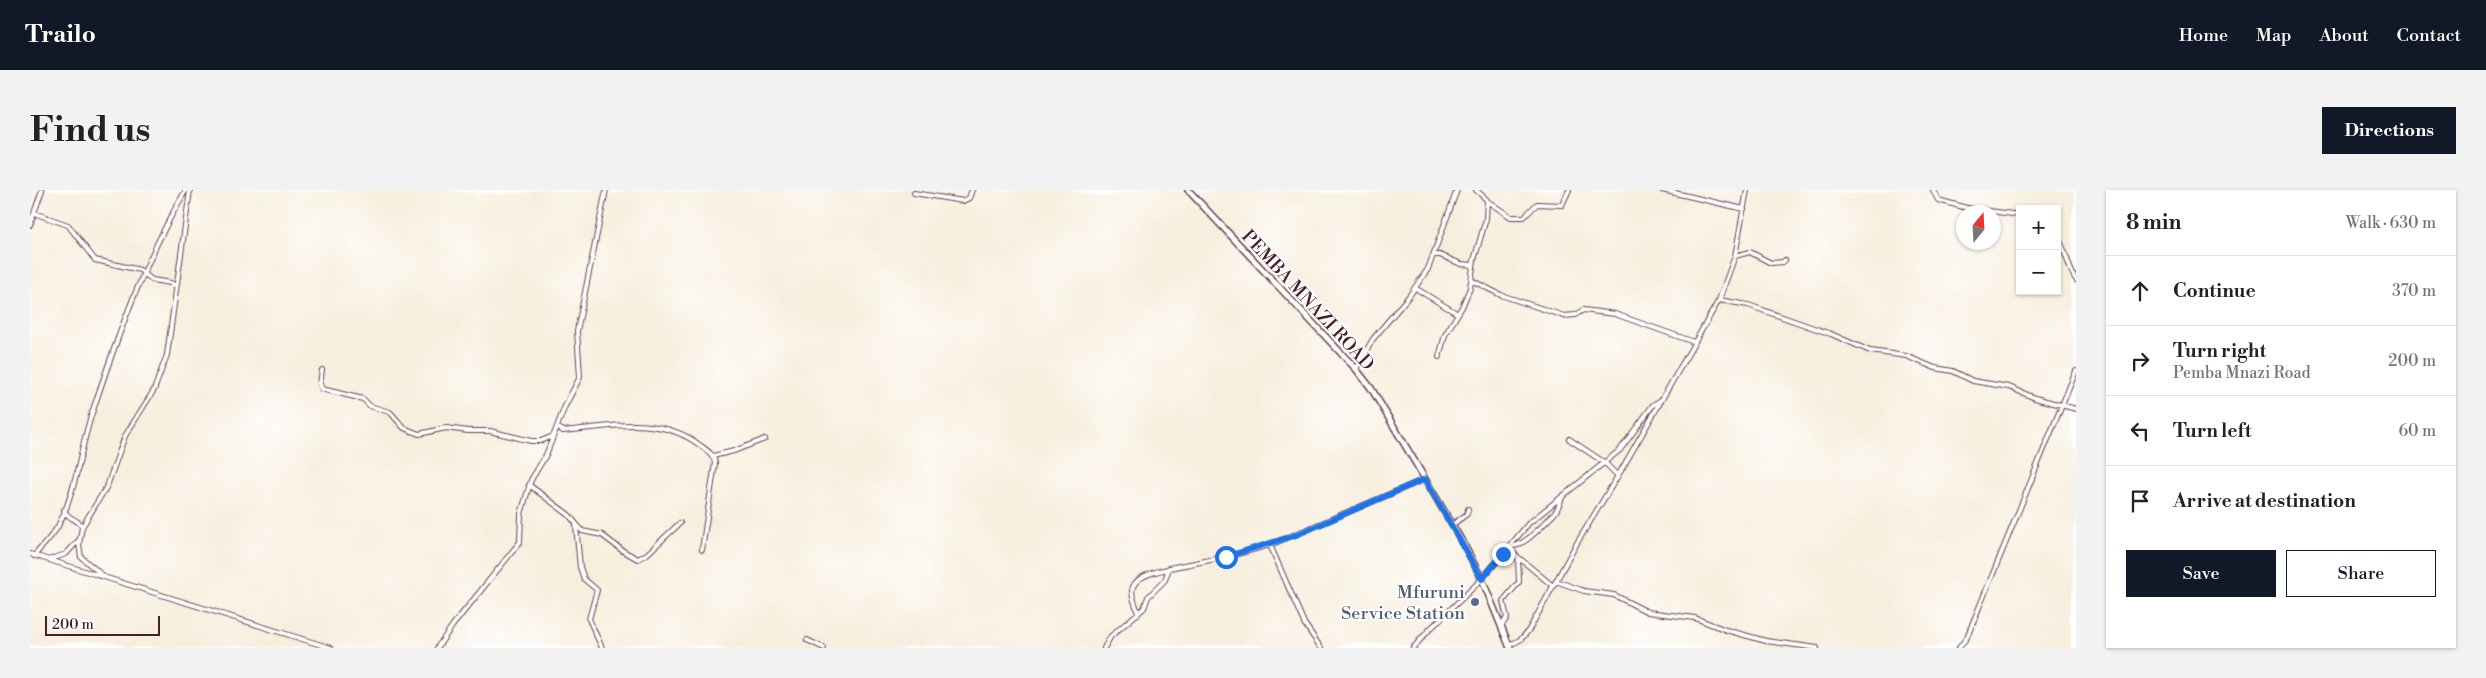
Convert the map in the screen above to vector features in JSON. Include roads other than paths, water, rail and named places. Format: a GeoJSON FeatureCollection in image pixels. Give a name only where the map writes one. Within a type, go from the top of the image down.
{"type":"FeatureCollection","features":[{"type":"Feature","properties":{"kind":"main road","name":"PEMBA MNAZI ROAD"},"geometry":{"type":"LineString","coordinates":[[1188,190],[1356,368],[1371,388],[1482,579],[1509,646]]}},
{"type":"Feature","properties":{"kind":"street"},"geometry":{"type":"LineString","coordinates":[[30,225],[42,190]]}},
{"type":"Feature","properties":{"kind":"street"},"geometry":{"type":"LineString","coordinates":[[186,190],[144,273],[93,409],[58,525],[32,555],[331,648]]}},
{"type":"Feature","properties":{"kind":"street"},"geometry":{"type":"LineString","coordinates":[[104,576],[81,557],[79,539],[82,527],[106,486],[125,436],[148,402],[158,379],[170,341],[190,190]]}},
{"type":"Feature","properties":{"kind":"street"},"geometry":{"type":"LineString","coordinates":[[437,648],[453,625],[519,543],[521,514],[529,486],[546,455],[581,373],[577,330],[606,190]]}},
{"type":"Feature","properties":{"kind":"street"},"geometry":{"type":"LineString","coordinates":[[914,193],[964,201],[969,198],[972,190]]}},
{"type":"Feature","properties":{"kind":"street"},"geometry":{"type":"LineString","coordinates":[[1356,368],[1373,339],[1415,288],[1428,269],[1457,190]]}},
{"type":"Feature","properties":{"kind":"street"},"geometry":{"type":"LineString","coordinates":[[1476,190],[1511,217],[1524,217],[1537,204],[1562,205],[1569,190]]}},
{"type":"Feature","properties":{"kind":"street"},"geometry":{"type":"LineString","coordinates":[[1662,190],[1744,209]]}},
{"type":"Feature","properties":{"kind":"street"},"geometry":{"type":"LineString","coordinates":[[1509,646],[1524,637],[1719,300],[1735,256],[1747,190]]}},
{"type":"Feature","properties":{"kind":"street"},"geometry":{"type":"LineString","coordinates":[[1933,190],[1938,200],[1953,205],[2016,214]]}},
{"type":"Feature","properties":{"kind":"street"},"geometry":{"type":"LineString","coordinates":[[1439,357],[1445,335],[1458,314],[1472,281],[1486,219],[1487,200]]}},
{"type":"Feature","properties":{"kind":"street"},"geometry":{"type":"LineString","coordinates":[[34,213],[68,226],[95,260],[144,273],[152,280],[171,283],[176,286]]}},
{"type":"Feature","properties":{"kind":"street"},"geometry":{"type":"LineString","coordinates":[[2061,244],[2070,270],[2076,280]]}},
{"type":"Feature","properties":{"kind":"street"},"geometry":{"type":"LineString","coordinates":[[1735,256],[1750,252],[1772,263],[1785,260]]}},
{"type":"Feature","properties":{"kind":"street"},"geometry":{"type":"LineString","coordinates":[[1433,255],[1440,255],[1461,264],[1474,266]]}},
{"type":"Feature","properties":{"kind":"street"},"geometry":{"type":"LineString","coordinates":[[1472,281],[1501,295],[1564,316],[1575,315],[1583,310],[1615,314],[1694,342]]}},
{"type":"Feature","properties":{"kind":"street"},"geometry":{"type":"LineString","coordinates":[[1415,288],[1458,314]]}},
{"type":"Feature","properties":{"kind":"street"},"geometry":{"type":"LineString","coordinates":[[1719,300],[1748,305],[1831,334],[1870,351],[1906,356],[1930,367],[1953,371],[1973,380],[2009,387],[2035,398],[2076,409]]}},
{"type":"Feature","properties":{"kind":"street"},"geometry":{"type":"LineString","coordinates":[[322,370],[320,384],[322,389],[363,399],[370,406],[390,412],[404,428],[414,433],[425,434],[446,428],[468,432],[490,431],[536,442],[553,436]]}},
{"type":"Feature","properties":{"kind":"street"},"geometry":{"type":"LineString","coordinates":[[1959,648],[1968,637],[2076,371]]}},
{"type":"Feature","properties":{"kind":"street"},"geometry":{"type":"LineString","coordinates":[[1414,648],[1429,630],[1482,579],[1529,523],[1620,450],[1653,405],[1661,400]]}},
{"type":"Feature","properties":{"kind":"street"},"geometry":{"type":"LineString","coordinates":[[557,427],[563,431],[649,425],[680,433],[713,456],[715,463],[702,550]]}},
{"type":"Feature","properties":{"kind":"street"},"geometry":{"type":"LineString","coordinates":[[713,456],[734,451],[765,438]]}},
{"type":"Feature","properties":{"kind":"street"},"geometry":{"type":"LineString","coordinates":[[1569,439],[1605,463],[1618,476]]}},
{"type":"Feature","properties":{"kind":"street"},"geometry":{"type":"LineString","coordinates":[[1138,614],[1132,592],[1134,586],[1144,576],[1270,544],[1425,479]]}},
{"type":"Feature","properties":{"kind":"street"},"geometry":{"type":"LineString","coordinates":[[529,486],[569,515],[576,526],[586,533],[602,535],[628,555],[640,559],[680,523]]}},
{"type":"Feature","properties":{"kind":"street"},"geometry":{"type":"LineString","coordinates":[[1508,548],[1522,544],[1554,514],[1564,494]]}},
{"type":"Feature","properties":{"kind":"street"},"geometry":{"type":"LineString","coordinates":[[1452,525],[1467,514],[1468,509]]}},
{"type":"Feature","properties":{"kind":"street"},"geometry":{"type":"LineString","coordinates":[[64,510],[67,516],[80,522],[82,527]]}},
{"type":"Feature","properties":{"kind":"street"},"geometry":{"type":"LineString","coordinates":[[576,526],[580,567],[584,579],[598,590],[589,619],[602,648]]}},
{"type":"Feature","properties":{"kind":"street"},"geometry":{"type":"LineString","coordinates":[[49,560],[66,554],[79,539]]}},
{"type":"Feature","properties":{"kind":"street"},"geometry":{"type":"LineString","coordinates":[[1270,544],[1304,623],[1320,648]]}},
{"type":"Feature","properties":{"kind":"street"},"geometry":{"type":"LineString","coordinates":[[1508,548],[1553,586]]}},
{"type":"Feature","properties":{"kind":"street"},"geometry":{"type":"LineString","coordinates":[[1501,626],[1507,618],[1504,601],[1519,582],[1518,558]]}},
{"type":"Feature","properties":{"kind":"street"},"geometry":{"type":"LineString","coordinates":[[1104,648],[1111,636],[1146,606],[1150,594],[1165,580],[1168,569]]}},
{"type":"Feature","properties":{"kind":"street"},"geometry":{"type":"LineString","coordinates":[[1556,581],[1584,591],[1614,595],[1654,613],[1695,618],[1726,630],[1766,641],[1816,648]]}},
{"type":"Feature","properties":{"kind":"street"},"geometry":{"type":"LineString","coordinates":[[807,640],[824,648]]}},
{"type":"Feature","properties":{"kind":"place","name":"Mfuruni Service Station"},"geometry":{"type":"Point","coordinates":[1475,602]}}]}
